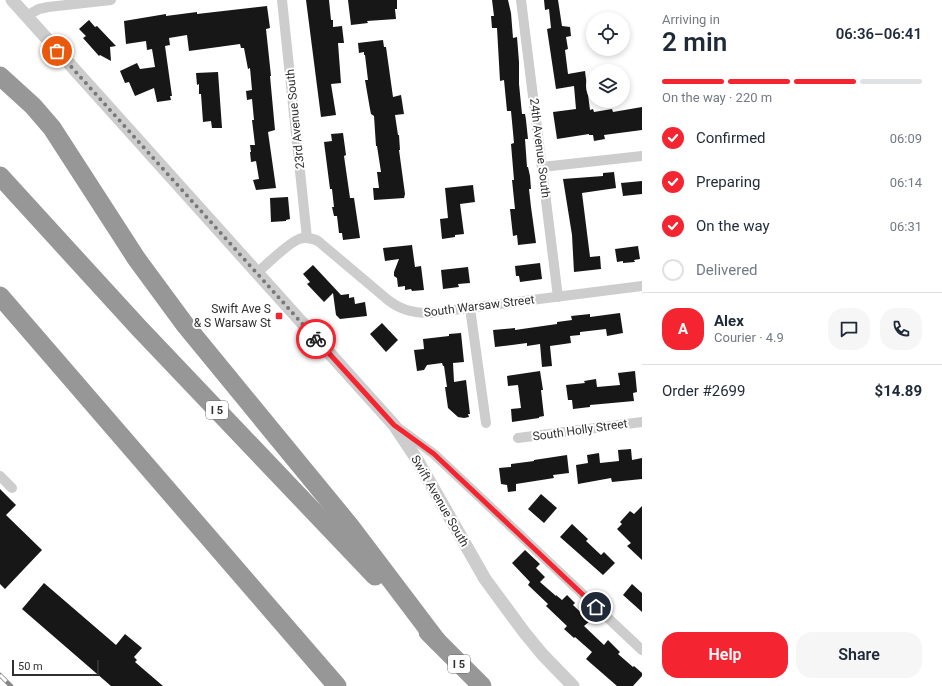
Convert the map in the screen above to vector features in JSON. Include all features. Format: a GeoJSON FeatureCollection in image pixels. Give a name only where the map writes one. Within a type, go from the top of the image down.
{"type":"FeatureCollection","features":[{"type":"Feature","properties":{"kind":"highway"},"geometry":{"type":"LineString","coordinates":[[0,76],[38,111],[52,128],[136,258],[186,326],[350,526],[437,641]]}},
{"type":"Feature","properties":{"kind":"highway","name":"I 5"},"geometry":{"type":"LineString","coordinates":[[0,176],[139,328],[437,641],[482,686]]}},
{"type":"Feature","properties":{"kind":"highway"},"geometry":{"type":"LineString","coordinates":[[0,296],[337,686]]}},
{"type":"Feature","properties":{"kind":"street","name":"Swift Avenue South"},"geometry":{"type":"LineString","coordinates":[[12,0],[394,425],[416,458],[485,579],[542,654],[573,686]]}},
{"type":"Feature","properties":{"kind":"street"},"geometry":{"type":"LineString","coordinates":[[26,16],[39,9],[48,7],[111,0]]}},
{"type":"Feature","properties":{"kind":"street","name":"23rd Avenue South"},"geometry":{"type":"LineString","coordinates":[[282,0],[307,238]]}},
{"type":"Feature","properties":{"kind":"street","name":"24th Avenue South"},"geometry":{"type":"LineString","coordinates":[[521,0],[558,297]]}},
{"type":"Feature","properties":{"kind":"street"},"geometry":{"type":"LineString","coordinates":[[542,167],[642,156]]}},
{"type":"Feature","properties":{"kind":"street"},"geometry":{"type":"LineString","coordinates":[[257,273],[293,242],[307,238]]}},
{"type":"Feature","properties":{"kind":"street","name":"South Warsaw Street"},"geometry":{"type":"LineString","coordinates":[[307,238],[318,241],[397,307],[417,313],[430,313],[642,286]]}},
{"type":"Feature","properties":{"kind":"street"},"geometry":{"type":"LineString","coordinates":[[470,308],[486,423]]}},
{"type":"Feature","properties":{"kind":"street","name":"South Holly Street"},"geometry":{"type":"LineString","coordinates":[[518,438],[642,422]]}},
{"type":"Feature","properties":{"kind":"street"},"geometry":{"type":"LineString","coordinates":[[394,425],[434,454],[642,650]]}},
{"type":"Feature","properties":{"kind":"street"},"geometry":{"type":"LineString","coordinates":[[0,476],[12,488]]}},
{"type":"Feature","properties":{"kind":"building"},"geometry":{"type":"Polygon","coordinates":[[[306,0],[329,0],[333,27],[342,26],[344,43],[338,43],[341,83],[331,84],[336,115],[321,117],[306,0]]]}},
{"type":"Feature","properties":{"kind":"building"},"geometry":{"type":"Polygon","coordinates":[[[348,0],[397,0],[397,9],[395,9],[396,19],[367,21],[368,23],[351,25],[348,0]]]}},
{"type":"Feature","properties":{"kind":"building"},"geometry":{"type":"Polygon","coordinates":[[[492,0],[508,0],[511,13],[513,38],[517,37],[519,84],[522,114],[525,114],[526,120],[528,139],[525,139],[527,167],[530,176],[531,189],[529,189],[536,243],[518,245],[517,235],[513,236],[510,209],[515,209],[512,180],[514,180],[511,144],[514,143],[511,111],[507,111],[504,80],[500,81],[497,28],[492,28],[491,16],[494,16],[492,0]]]}},
{"type":"Feature","properties":{"kind":"building"},"geometry":{"type":"Polygon","coordinates":[[[544,0],[558,0],[562,26],[570,27],[571,36],[566,37],[568,49],[565,50],[568,74],[585,71],[586,108],[590,108],[590,110],[593,109],[594,112],[612,109],[613,112],[642,107],[642,130],[604,135],[605,139],[594,141],[593,135],[589,134],[557,139],[553,112],[576,109],[574,86],[556,89],[547,29],[551,28],[549,9],[545,10],[544,0]]]}},
{"type":"Feature","properties":{"kind":"building"},"geometry":{"type":"Polygon","coordinates":[[[267,6],[270,28],[266,29],[275,130],[268,132],[276,188],[256,190],[253,180],[259,179],[256,161],[251,162],[250,152],[250,145],[255,145],[252,120],[254,120],[252,99],[247,100],[246,91],[252,90],[250,68],[248,69],[244,48],[241,48],[240,44],[189,51],[187,35],[169,38],[170,45],[165,46],[172,96],[170,96],[171,100],[157,102],[154,88],[135,96],[129,82],[125,83],[120,71],[137,63],[140,69],[155,67],[152,49],[147,50],[146,41],[126,44],[124,21],[166,14],[166,16],[197,12],[197,14],[267,6]]]}},
{"type":"Feature","properties":{"kind":"building"},"geometry":{"type":"Polygon","coordinates":[[[89,20],[95,27],[97,26],[116,46],[110,47],[111,61],[100,55],[99,56],[83,38],[86,36],[79,29],[89,20]]]}},
{"type":"Feature","properties":{"kind":"building"},"geometry":{"type":"Polygon","coordinates":[[[383,40],[384,47],[386,47],[393,97],[401,95],[404,114],[395,115],[399,135],[399,150],[405,194],[404,198],[374,200],[373,188],[379,188],[377,172],[381,172],[376,146],[374,116],[371,114],[365,80],[368,80],[365,55],[364,52],[359,53],[358,43],[383,40]]]}},
{"type":"Feature","properties":{"kind":"building"},"geometry":{"type":"Polygon","coordinates":[[[218,72],[222,128],[212,128],[211,121],[203,122],[201,94],[199,94],[199,84],[197,85],[196,73],[218,72]]]}},
{"type":"Feature","properties":{"kind":"building"},"geometry":{"type":"Polygon","coordinates":[[[343,133],[346,155],[344,156],[350,198],[354,198],[360,238],[343,240],[342,233],[339,233],[337,216],[334,216],[332,207],[334,207],[332,189],[330,189],[324,142],[332,141],[331,134],[343,133]]]}},
{"type":"Feature","properties":{"kind":"building"},"geometry":{"type":"Polygon","coordinates":[[[614,172],[616,188],[582,193],[590,257],[600,256],[601,269],[574,272],[572,235],[563,179],[603,176],[603,173],[614,172]]]}},
{"type":"Feature","properties":{"kind":"building"},"geometry":{"type":"Polygon","coordinates":[[[642,181],[642,194],[623,196],[621,183],[642,181]]]}},
{"type":"Feature","properties":{"kind":"building"},"geometry":{"type":"Polygon","coordinates":[[[473,185],[475,202],[460,204],[464,234],[442,239],[440,219],[448,218],[445,188],[473,185]]]}},
{"type":"Feature","properties":{"kind":"building"},"geometry":{"type":"Polygon","coordinates":[[[288,197],[290,219],[286,221],[271,222],[270,198],[288,197]]]}},
{"type":"Feature","properties":{"kind":"building"},"geometry":{"type":"Polygon","coordinates":[[[412,245],[415,267],[421,266],[424,290],[412,291],[411,289],[405,290],[405,286],[398,287],[397,278],[394,276],[394,272],[399,259],[385,261],[383,248],[412,245]]]}},
{"type":"Feature","properties":{"kind":"building"},"geometry":{"type":"Polygon","coordinates":[[[638,246],[640,259],[634,260],[635,262],[617,262],[615,249],[638,246]]]}},
{"type":"Feature","properties":{"kind":"building"},"geometry":{"type":"Polygon","coordinates":[[[540,263],[542,279],[520,282],[519,276],[516,276],[515,266],[540,263]]]}},
{"type":"Feature","properties":{"kind":"building"},"geometry":{"type":"Polygon","coordinates":[[[313,265],[341,295],[349,294],[349,298],[354,297],[355,304],[365,302],[367,316],[340,319],[336,315],[333,293],[324,302],[307,284],[310,282],[303,274],[313,265]]]}},
{"type":"Feature","properties":{"kind":"building"},"geometry":{"type":"Polygon","coordinates":[[[468,267],[470,283],[458,284],[459,287],[443,289],[441,270],[468,267]]]}},
{"type":"Feature","properties":{"kind":"building"},"geometry":{"type":"Polygon","coordinates":[[[620,313],[623,333],[607,336],[606,329],[580,332],[580,335],[570,336],[571,343],[550,346],[552,366],[542,367],[540,344],[527,346],[527,343],[495,347],[493,330],[515,328],[515,330],[557,324],[557,322],[572,320],[571,316],[590,314],[590,317],[620,313]]]}},
{"type":"Feature","properties":{"kind":"building"},"geometry":{"type":"Polygon","coordinates":[[[382,323],[398,340],[386,352],[370,334],[382,323]]]}},
{"type":"Feature","properties":{"kind":"building"},"geometry":{"type":"Polygon","coordinates":[[[461,333],[464,362],[453,363],[454,382],[466,380],[470,414],[468,414],[469,417],[464,418],[458,417],[448,408],[445,387],[447,387],[444,366],[442,363],[427,365],[424,370],[417,371],[414,350],[424,349],[423,339],[461,333]]]}},
{"type":"Feature","properties":{"kind":"building"},"geometry":{"type":"Polygon","coordinates":[[[540,371],[543,390],[541,390],[544,416],[512,422],[511,409],[521,408],[518,385],[508,386],[507,376],[540,371]]]}},
{"type":"Feature","properties":{"kind":"building"},"geometry":{"type":"Polygon","coordinates":[[[635,371],[637,392],[633,393],[634,401],[590,405],[590,407],[573,409],[572,400],[568,400],[566,385],[585,383],[584,381],[596,379],[597,387],[620,385],[618,373],[635,371]]]}},
{"type":"Feature","properties":{"kind":"building"},"geometry":{"type":"Polygon","coordinates":[[[631,449],[632,460],[642,458],[642,479],[612,482],[611,478],[578,484],[576,465],[588,463],[587,455],[599,453],[600,463],[619,461],[618,450],[631,449]]]}},
{"type":"Feature","properties":{"kind":"building"},"geometry":{"type":"Polygon","coordinates":[[[567,455],[569,473],[553,475],[554,478],[516,484],[516,491],[508,492],[507,485],[501,484],[499,468],[511,467],[511,464],[567,455]]]}},
{"type":"Feature","properties":{"kind":"building"},"geometry":{"type":"Polygon","coordinates":[[[0,489],[16,505],[6,515],[42,550],[5,589],[0,584],[0,489]]]}},
{"type":"Feature","properties":{"kind":"building"},"geometry":{"type":"Polygon","coordinates":[[[541,494],[557,508],[544,523],[528,509],[541,494]]]}},
{"type":"Feature","properties":{"kind":"building"},"geometry":{"type":"Polygon","coordinates":[[[642,506],[642,560],[627,546],[631,543],[617,529],[622,524],[620,522],[630,511],[634,514],[642,506]]]}},
{"type":"Feature","properties":{"kind":"building"},"geometry":{"type":"Polygon","coordinates":[[[572,524],[588,539],[586,541],[601,555],[604,552],[615,563],[603,575],[560,537],[572,524]]]}},
{"type":"Feature","properties":{"kind":"building"},"geometry":{"type":"Polygon","coordinates":[[[525,550],[540,564],[536,568],[545,577],[540,582],[562,600],[567,595],[575,603],[573,605],[590,621],[584,626],[604,645],[608,640],[620,652],[618,654],[642,673],[642,676],[633,686],[617,686],[586,659],[592,652],[564,629],[567,626],[546,606],[548,604],[528,585],[530,582],[512,563],[525,550]]]}},
{"type":"Feature","properties":{"kind":"building"},"geometry":{"type":"Polygon","coordinates":[[[44,583],[116,645],[125,634],[142,648],[134,657],[137,660],[135,662],[163,686],[111,686],[22,609],[44,583]]]}},
{"type":"Feature","properties":{"kind":"building"},"geometry":{"type":"Polygon","coordinates":[[[632,584],[642,593],[642,612],[623,595],[632,584]]]}},
{"type":"Feature","properties":{"kind":"railway"},"geometry":{"type":"LineString","coordinates":[[0,675],[11,686]]}},
{"type":"Feature","properties":{"kind":"way so far"},"geometry":{"type":"LineString","coordinates":[[57,51],[316,339]]}},
{"type":"Feature","properties":{"kind":"place","name":"Swift Ave S & S Warsaw St"},"geometry":{"type":"Point","coordinates":[279,316]}},
{"type":"Feature","properties":{"kind":"route"},"geometry":{"type":"LineString","coordinates":[[316,339],[394,425],[434,454],[596,607]]}}]}
